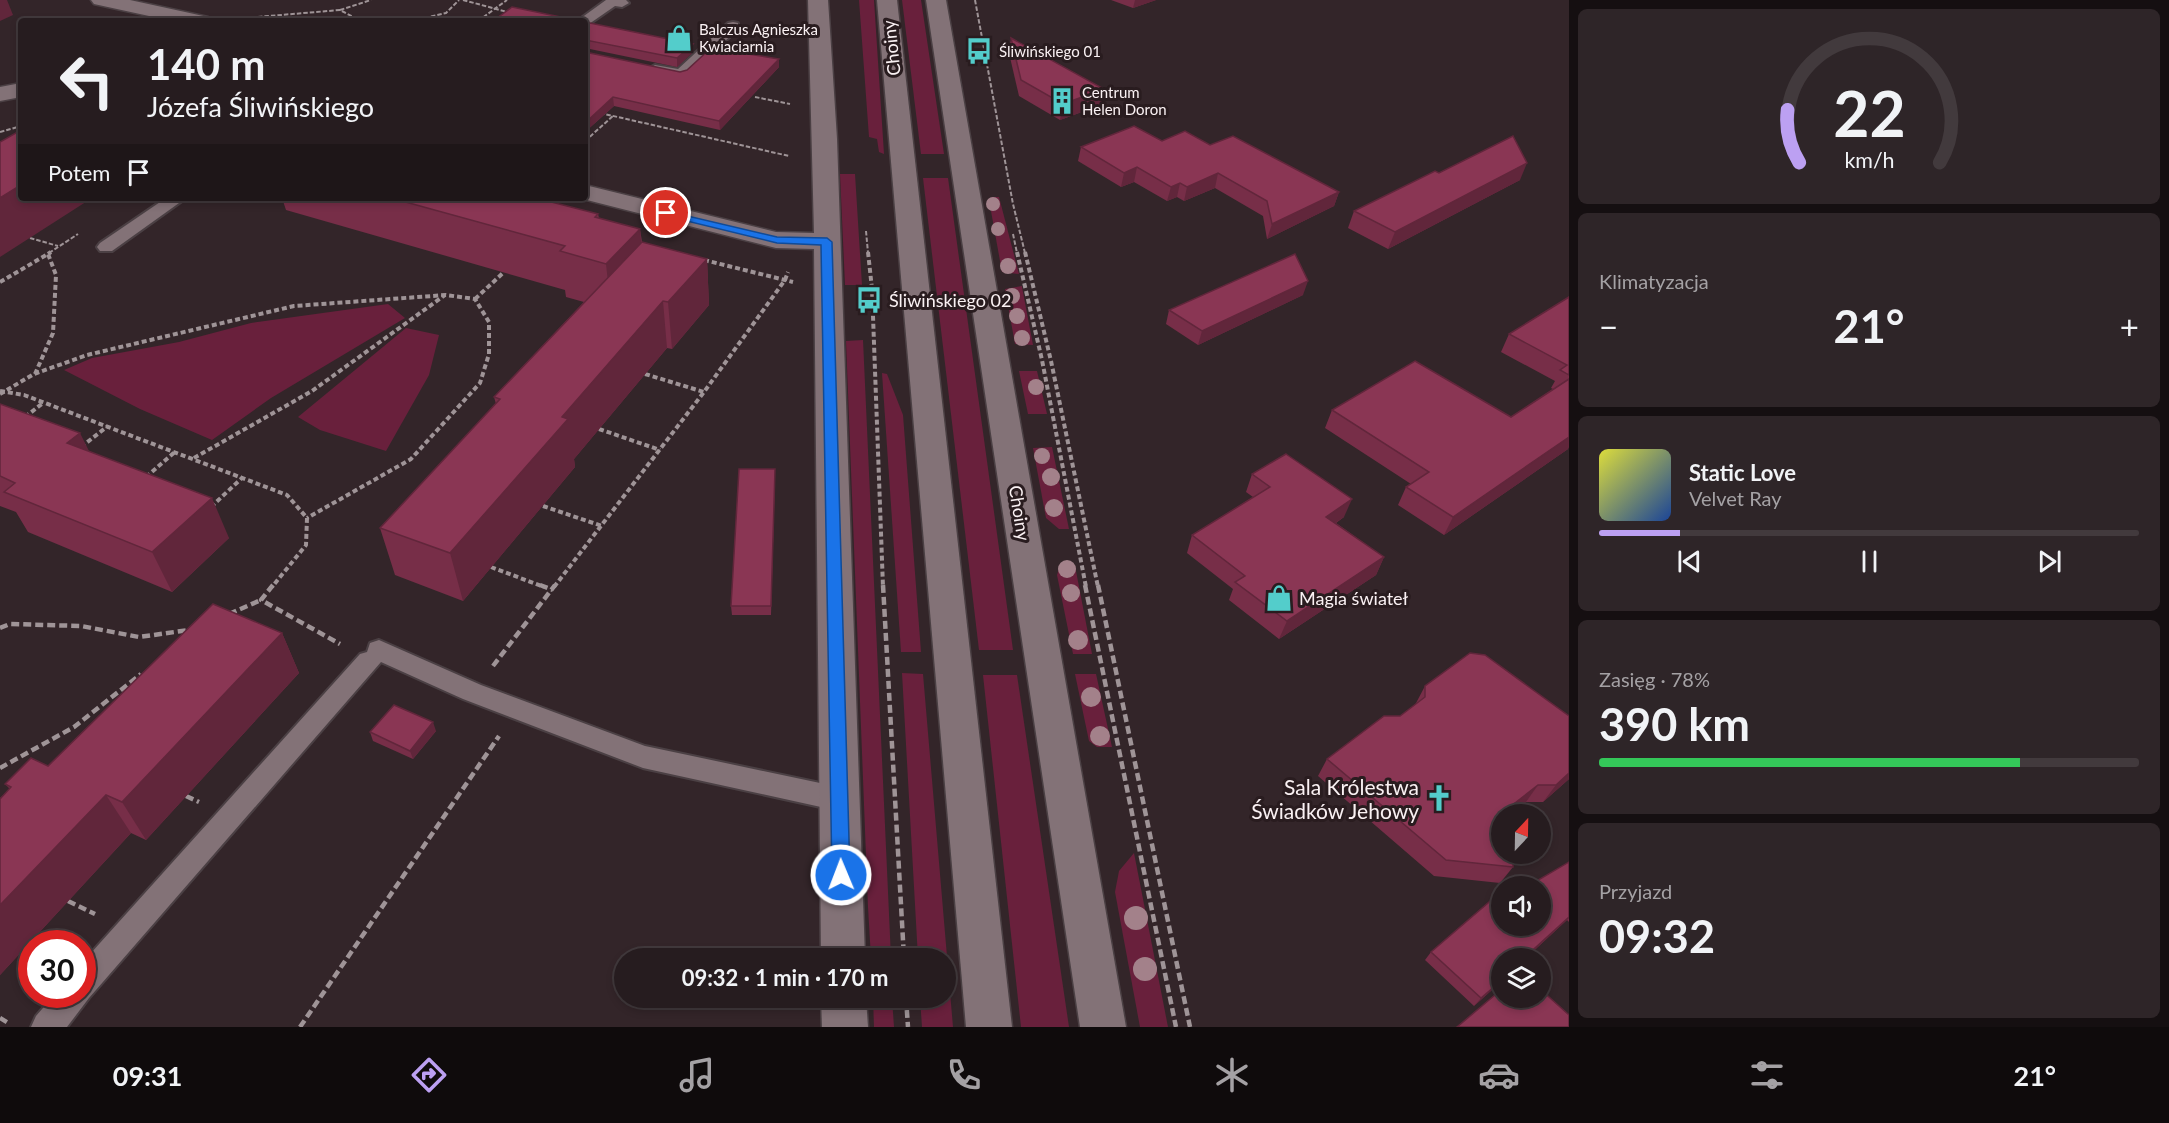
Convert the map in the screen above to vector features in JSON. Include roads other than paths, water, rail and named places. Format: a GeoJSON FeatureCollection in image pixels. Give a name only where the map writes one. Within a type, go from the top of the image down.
{"type":"FeatureCollection","features":[{"type":"Feature","properties":{"kind":"street"},"geometry":{"type":"LineString","coordinates":[[102,0],[187,18]]}},
{"type":"Feature","properties":{"kind":"street"},"geometry":{"type":"LineString","coordinates":[[818,0],[813,242],[843,948]]}},
{"type":"Feature","properties":{"kind":"street","name":"Choiny"},"geometry":{"type":"LineString","coordinates":[[887,0],[989,1027]]}},
{"type":"Feature","properties":{"kind":"street","name":"Choiny"},"geometry":{"type":"LineString","coordinates":[[936,0],[1103,1027]]}},
{"type":"Feature","properties":{"kind":"street"},"geometry":{"type":"LineString","coordinates":[[0,94],[18,91]]}},
{"type":"Feature","properties":{"kind":"street"},"geometry":{"type":"LineString","coordinates":[[588,193],[753,235],[813,242]]}},
{"type":"Feature","properties":{"kind":"street"},"geometry":{"type":"LineString","coordinates":[[844,1008],[845,1027]]}},
{"type":"Feature","properties":{"kind":"lane"},"geometry":{"type":"LineString","coordinates":[[588,18],[612,2],[622,3]]}},
{"type":"Feature","properties":{"kind":"lane"},"geometry":{"type":"LineString","coordinates":[[638,65],[681,74],[733,26]]}},
{"type":"Feature","properties":{"kind":"lane"},"geometry":{"type":"LineString","coordinates":[[106,247],[173,201]]}},
{"type":"Feature","properties":{"kind":"lane"},"geometry":{"type":"LineString","coordinates":[[96,970],[374,655],[643,757],[838,799]]}},
{"type":"Feature","properties":{"kind":"lane"},"geometry":{"type":"LineString","coordinates":[[47,1027],[63,1008]]}},
{"type":"Feature","properties":{"kind":"place","name":"Balczus Agnieszka Kwiaciarnia"},"geometry":{"type":"Point","coordinates":[679,38]}},
{"type":"Feature","properties":{"kind":"place","name":"Śliwińskiego 01"},"geometry":{"type":"Point","coordinates":[979,51]}},
{"type":"Feature","properties":{"kind":"place","name":"Centrum Helen Doron"},"geometry":{"type":"Point","coordinates":[1062,101]}},
{"type":"Feature","properties":{"kind":"place","name":"Śliwińskiego 02"},"geometry":{"type":"Point","coordinates":[869,300]}},
{"type":"Feature","properties":{"kind":"place","name":"Magia świateł"},"geometry":{"type":"Point","coordinates":[1279,598]}},
{"type":"Feature","properties":{"kind":"place","name":"Sala Królestwa Świadków Jehowy"},"geometry":{"type":"Point","coordinates":[1439,798]}}]}
